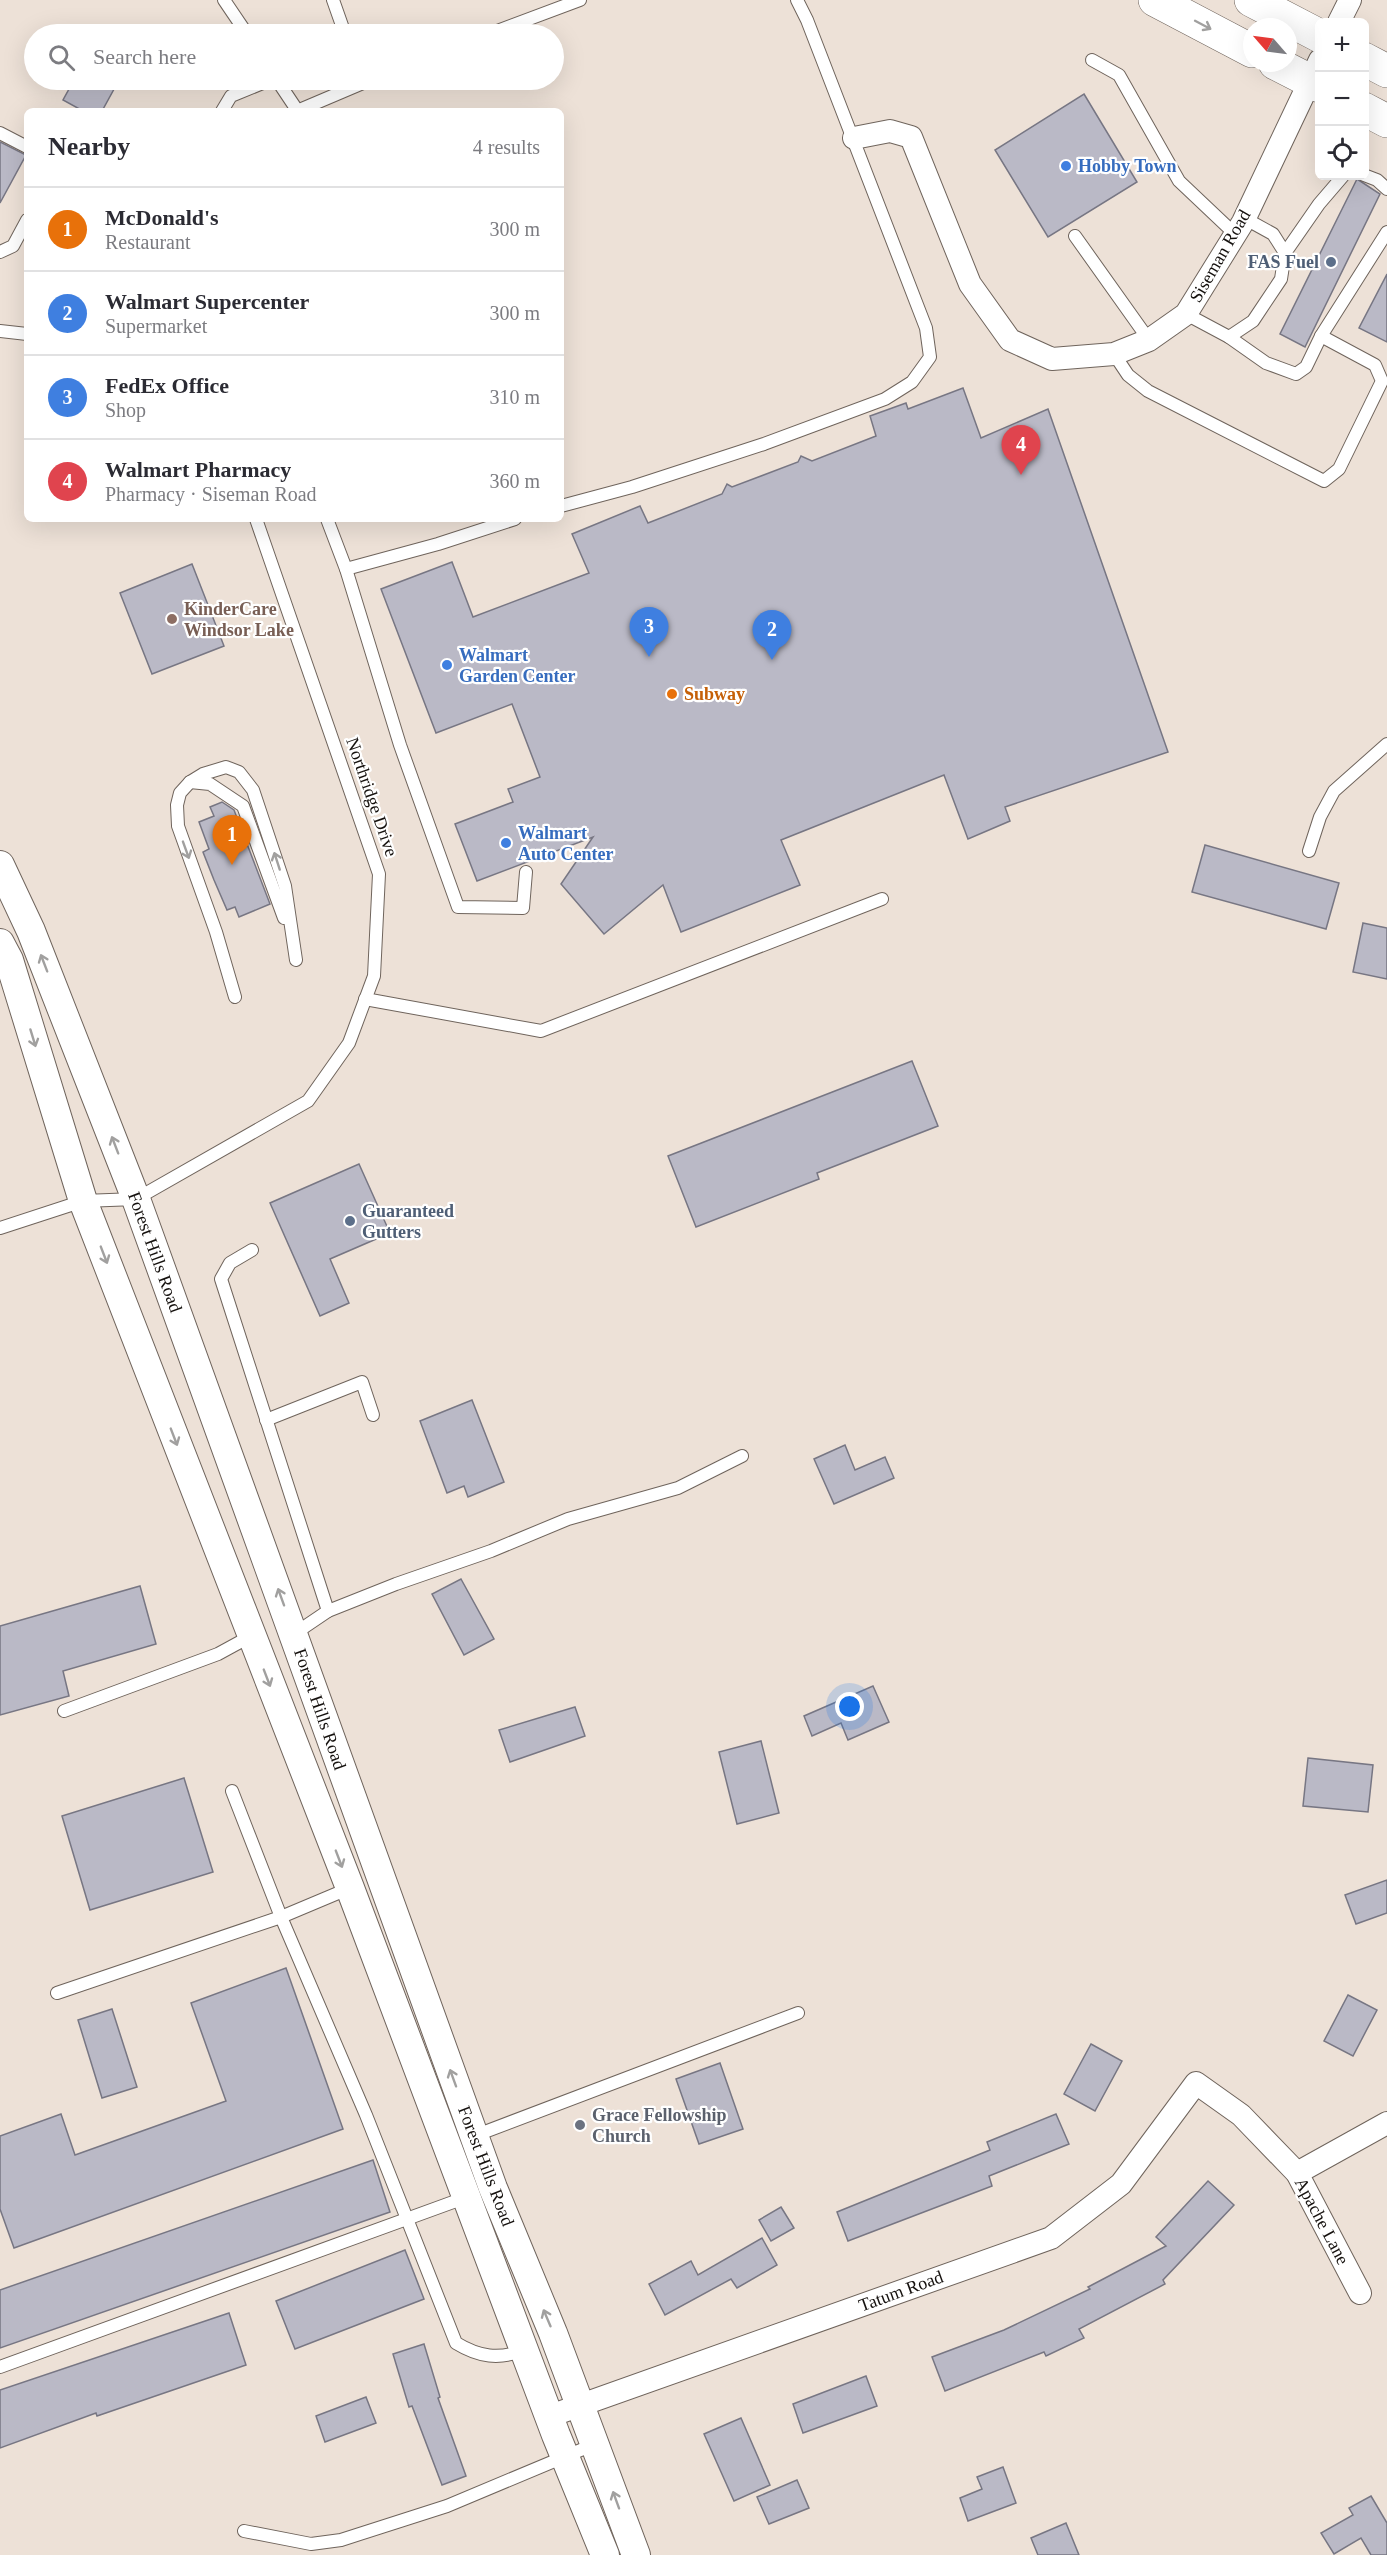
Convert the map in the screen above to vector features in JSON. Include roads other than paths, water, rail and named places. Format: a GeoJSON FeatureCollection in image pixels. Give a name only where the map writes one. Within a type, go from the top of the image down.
{"type":"FeatureCollection","features":[{"type":"Feature","properties":{"kind":"main road"},"geometry":{"type":"LineString","coordinates":[[1155,0],[1243,46]]}},
{"type":"Feature","properties":{"kind":"main road"},"geometry":{"type":"LineString","coordinates":[[1251,0],[1315,33]]}},
{"type":"Feature","properties":{"kind":"main road"},"geometry":{"type":"LineString","coordinates":[[1369,61],[1387,71]]}},
{"type":"Feature","properties":{"kind":"main road"},"geometry":{"type":"LineString","coordinates":[[1297,70],[1315,76]]}},
{"type":"Feature","properties":{"kind":"main road"},"geometry":{"type":"LineString","coordinates":[[1369,111],[1387,121]]}},
{"type":"Feature","properties":{"kind":"street"},"geometry":{"type":"LineString","coordinates":[[1341,18],[1350,0]]}},
{"type":"Feature","properties":{"kind":"street","name":"Siseman Road"},"geometry":{"type":"LineString","coordinates":[[854,138],[890,131],[911,137],[970,284],[1010,340],[1052,359],[1114,354],[1149,340],[1186,314],[1240,226],[1315,78]]}},
{"type":"Feature","properties":{"kind":"street","name":"Forest Hills Road"},"geometry":{"type":"LineString","coordinates":[[0,865],[31,931],[136,1199],[493,2188],[553,2333],[636,2555]]}},
{"type":"Feature","properties":{"kind":"street","name":"Forest Hills Road"},"geometry":{"type":"LineString","coordinates":[[0,943],[9,960],[83,1201],[350,1888],[604,2555]]}},
{"type":"Feature","properties":{"kind":"street","name":"Apache Lane"},"geometry":{"type":"LineString","coordinates":[[1196,2083],[1240,2115],[1297,2173],[1360,2293]]}},
{"type":"Feature","properties":{"kind":"street","name":"Tatum Road"},"geometry":{"type":"LineString","coordinates":[[550,2416],[1051,2238],[1120,2184],[1196,2083]]}},
{"type":"Feature","properties":{"kind":"street"},"geometry":{"type":"LineString","coordinates":[[1297,2173],[1387,2123]]}},
{"type":"Feature","properties":{"kind":"lane"},"geometry":{"type":"LineString","coordinates":[[224,0],[240,24]]}},
{"type":"Feature","properties":{"kind":"lane"},"geometry":{"type":"LineString","coordinates":[[333,0],[341,24]]}},
{"type":"Feature","properties":{"kind":"lane"},"geometry":{"type":"LineString","coordinates":[[516,24],[580,0]]}},
{"type":"Feature","properties":{"kind":"lane"},"geometry":{"type":"LineString","coordinates":[[564,505],[632,487],[776,440],[885,399],[912,382],[930,357],[926,328],[854,138],[797,0]]}},
{"type":"Feature","properties":{"kind":"lane"},"geometry":{"type":"LineString","coordinates":[[1092,60],[1119,75],[1179,181],[1240,226],[1273,234],[1285,253]]}},
{"type":"Feature","properties":{"kind":"lane"},"geometry":{"type":"LineString","coordinates":[[224,108],[231,96],[246,90]]}},
{"type":"Feature","properties":{"kind":"lane"},"geometry":{"type":"LineString","coordinates":[[283,90],[295,108]]}},
{"type":"Feature","properties":{"kind":"lane"},"geometry":{"type":"LineString","coordinates":[[304,108],[343,90]]}},
{"type":"Feature","properties":{"kind":"lane"},"geometry":{"type":"LineString","coordinates":[[0,133],[24,145]]}},
{"type":"Feature","properties":{"kind":"lane"},"geometry":{"type":"LineString","coordinates":[[1369,177],[1387,189]]}},
{"type":"Feature","properties":{"kind":"lane"},"geometry":{"type":"LineString","coordinates":[[1229,337],[1253,321],[1281,279],[1285,253],[1339,180]]}},
{"type":"Feature","properties":{"kind":"lane"},"geometry":{"type":"LineString","coordinates":[[0,252],[13,246],[24,226]]}},
{"type":"Feature","properties":{"kind":"lane"},"geometry":{"type":"LineString","coordinates":[[1186,314],[1229,337],[1266,363],[1296,374],[1306,367],[1321,336],[1387,232]]}},
{"type":"Feature","properties":{"kind":"lane"},"geometry":{"type":"LineString","coordinates":[[1075,236],[1149,340]]}},
{"type":"Feature","properties":{"kind":"lane"},"geometry":{"type":"LineString","coordinates":[[0,331],[24,334]]}},
{"type":"Feature","properties":{"kind":"lane"},"geometry":{"type":"LineString","coordinates":[[1114,354],[1128,375],[1148,390],[1324,481],[1339,469],[1382,381],[1375,365],[1321,336]]}},
{"type":"Feature","properties":{"kind":"lane","name":"Northridge Drive"},"geometry":{"type":"LineString","coordinates":[[136,1199],[308,1101],[349,1043],[374,976],[379,874],[257,522]]}},
{"type":"Feature","properties":{"kind":"lane"},"geometry":{"type":"LineString","coordinates":[[328,522],[346,569],[400,745],[458,907],[523,908],[526,872]]}},
{"type":"Feature","properties":{"kind":"lane"},"geometry":{"type":"LineString","coordinates":[[346,569],[438,544],[506,522]]}},
{"type":"Feature","properties":{"kind":"lane"},"geometry":{"type":"LineString","coordinates":[[1309,851],[1320,817],[1334,791],[1387,744]]}},
{"type":"Feature","properties":{"kind":"lane"},"geometry":{"type":"LineString","coordinates":[[190,782],[210,784],[243,806],[277,896],[296,960],[285,886],[253,789],[239,772],[226,766],[203,774],[190,782],[180,793],[178,799],[178,826],[216,932],[235,997]]}},
{"type":"Feature","properties":{"kind":"lane"},"geometry":{"type":"LineString","coordinates":[[365,999],[541,1032],[882,899]]}},
{"type":"Feature","properties":{"kind":"lane"},"geometry":{"type":"LineString","coordinates":[[0,1228],[83,1201],[136,1199]]}},
{"type":"Feature","properties":{"kind":"lane"},"geometry":{"type":"LineString","coordinates":[[252,1250],[230,1263],[220,1279],[328,1611]]}},
{"type":"Feature","properties":{"kind":"lane"},"geometry":{"type":"LineString","coordinates":[[266,1420],[362,1382],[373,1415]]}},
{"type":"Feature","properties":{"kind":"lane"},"geometry":{"type":"LineString","coordinates":[[294,1634],[328,1611],[396,1584],[491,1551],[568,1519],[678,1488],[742,1456]]}},
{"type":"Feature","properties":{"kind":"lane"},"geometry":{"type":"LineString","coordinates":[[64,1711],[218,1654],[251,1636]]}},
{"type":"Feature","properties":{"kind":"lane"},"geometry":{"type":"LineString","coordinates":[[232,1791],[281,1917],[366,2115],[456,2343],[468,2350],[494,2357],[509,2356],[525,2349]]}},
{"type":"Feature","properties":{"kind":"lane"},"geometry":{"type":"LineString","coordinates":[[57,1993],[281,1917],[350,1888]]}},
{"type":"Feature","properties":{"kind":"lane"},"geometry":{"type":"LineString","coordinates":[[474,2136],[798,2013]]}},
{"type":"Feature","properties":{"kind":"lane"},"geometry":{"type":"LineString","coordinates":[[0,2367],[408,2220],[468,2196]]}},
{"type":"Feature","properties":{"kind":"lane"},"geometry":{"type":"LineString","coordinates":[[244,2530],[311,2544],[341,2540],[447,2506],[595,2444]]}},
{"type":"Feature","properties":{"kind":"place","name":"Hobby Town"},"geometry":{"type":"Point","coordinates":[1066,166]}},
{"type":"Feature","properties":{"kind":"place","name":"FAS Fuel"},"geometry":{"type":"Point","coordinates":[1331,262]}},
{"type":"Feature","properties":{"kind":"place","name":"Walmart Pharmacy"},"geometry":{"type":"Point","coordinates":[1021,475]}},
{"type":"Feature","properties":{"kind":"place","name":"KinderCare Windsor Lake"},"geometry":{"type":"Point","coordinates":[172,619]}},
{"type":"Feature","properties":{"kind":"place","name":"FedEx Office"},"geometry":{"type":"Point","coordinates":[649,657]}},
{"type":"Feature","properties":{"kind":"place","name":"Walmart Supercenter"},"geometry":{"type":"Point","coordinates":[772,660]}},
{"type":"Feature","properties":{"kind":"place","name":"Walmart Garden Center"},"geometry":{"type":"Point","coordinates":[447,665]}},
{"type":"Feature","properties":{"kind":"place","name":"Subway"},"geometry":{"type":"Point","coordinates":[672,694]}},
{"type":"Feature","properties":{"kind":"place","name":"Walmart Auto Center"},"geometry":{"type":"Point","coordinates":[506,843]}},
{"type":"Feature","properties":{"kind":"place","name":"McDonald's"},"geometry":{"type":"Point","coordinates":[232,865]}},
{"type":"Feature","properties":{"kind":"place","name":"Guaranteed Gutters"},"geometry":{"type":"Point","coordinates":[350,1221]}},
{"type":"Feature","properties":{"kind":"place","name":"Grace Fellowship Church"},"geometry":{"type":"Point","coordinates":[580,2125]}}]}
